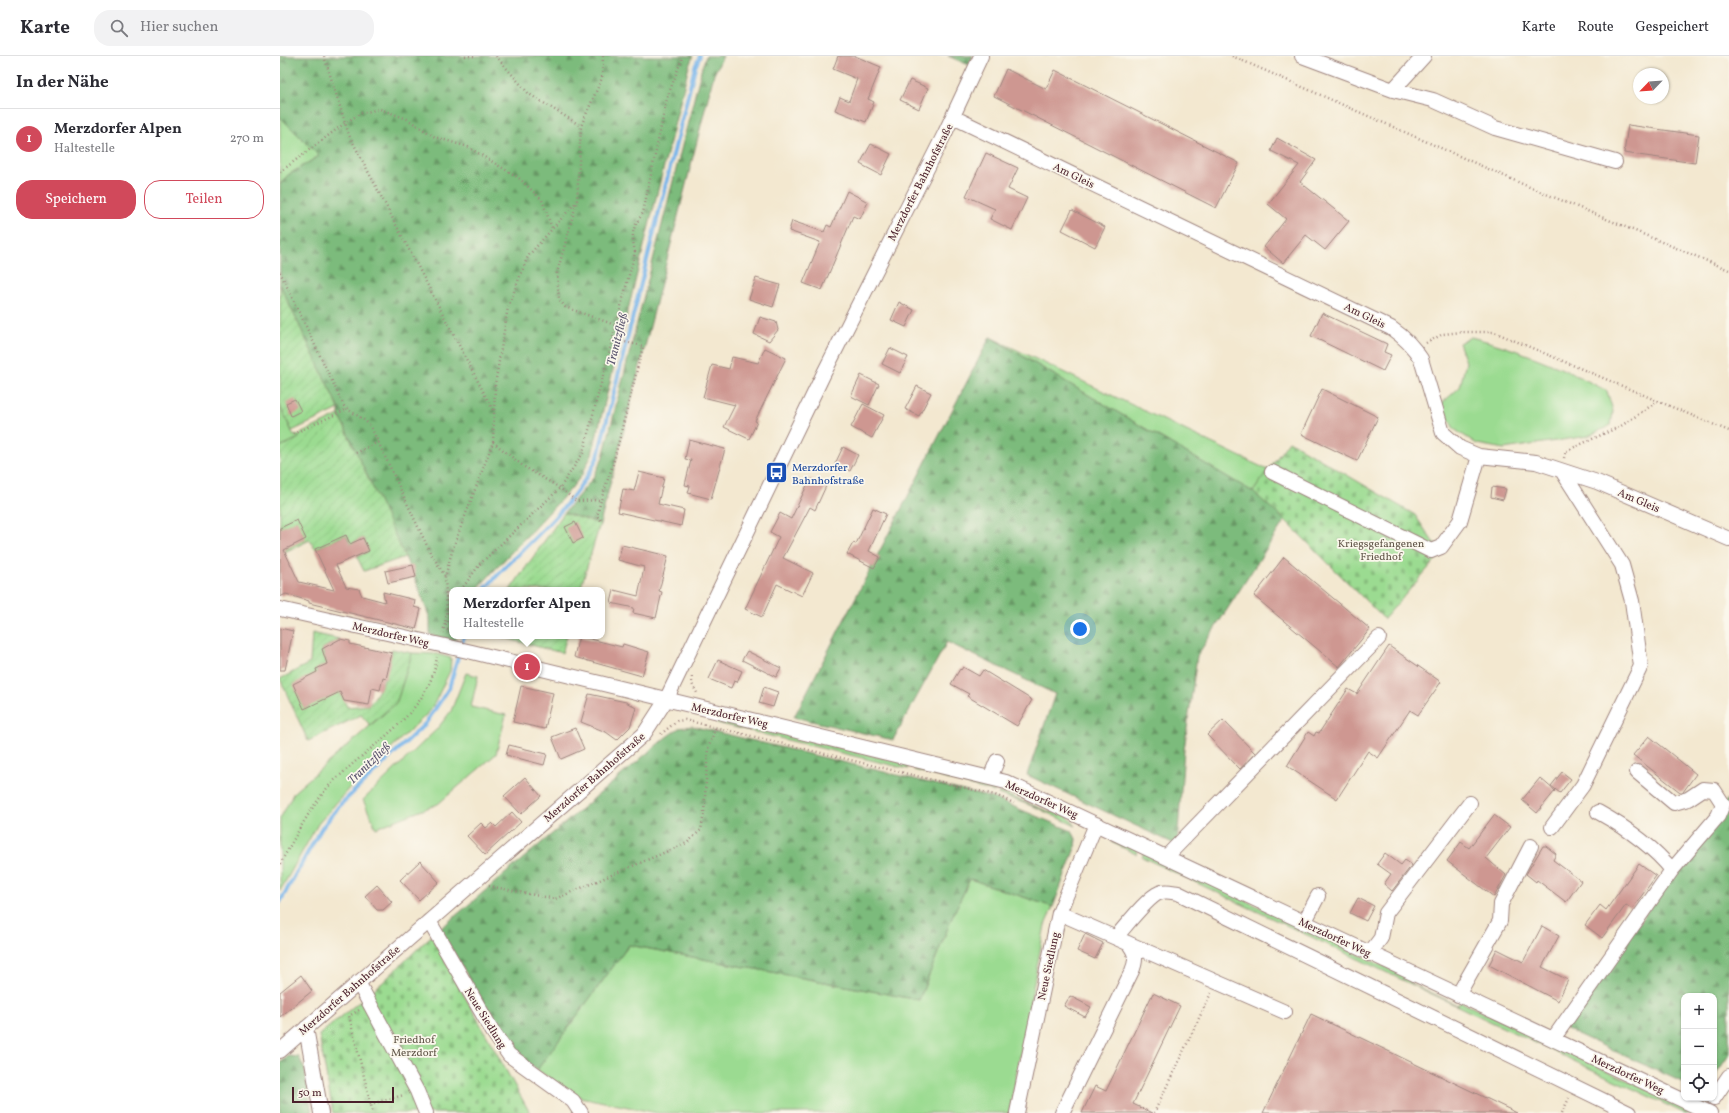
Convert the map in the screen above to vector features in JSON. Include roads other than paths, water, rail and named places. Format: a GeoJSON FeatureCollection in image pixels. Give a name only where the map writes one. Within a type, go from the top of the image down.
{"type":"FeatureCollection","features":[{"type":"Feature","properties":{"kind":"street","name":"Merzdorfer Bahnhofstraße"},"geometry":{"type":"LineString","coordinates":[[280,1051],[644,734],[666,700],[820,380],[953,117],[981,56]]}},
{"type":"Feature","properties":{"kind":"street"},"geometry":{"type":"LineString","coordinates":[[1302,56],[1393,90],[1433,100],[1495,128],[1616,162]]}},
{"type":"Feature","properties":{"kind":"street"},"geometry":{"type":"LineString","coordinates":[[1393,90],[1424,56]]}},
{"type":"Feature","properties":{"kind":"street","name":"Am Gleis"},"geometry":{"type":"LineString","coordinates":[[953,117],[1368,316],[1404,337],[1415,348],[1426,371],[1443,433],[1460,448],[1479,456],[1536,462],[1597,482],[1729,539]]}},
{"type":"Feature","properties":{"kind":"street"},"geometry":{"type":"LineString","coordinates":[[1272,472],[1431,551],[1441,547],[1460,521],[1479,456]]}},
{"type":"Feature","properties":{"kind":"street"},"geometry":{"type":"LineString","coordinates":[[1552,827],[1583,785],[1641,666],[1632,601],[1622,565],[1562,471]]}},
{"type":"Feature","properties":{"kind":"street","name":"Merzdorfer Weg"},"geometry":{"type":"LineString","coordinates":[[280,609],[472,652],[1006,782],[1031,792],[1166,858],[1708,1112]]}},
{"type":"Feature","properties":{"kind":"street"},"geometry":{"type":"LineString","coordinates":[[1166,858],[1379,638]]}},
{"type":"Feature","properties":{"kind":"street"},"geometry":{"type":"LineString","coordinates":[[990,778],[997,761]]}},
{"type":"Feature","properties":{"kind":"street"},"geometry":{"type":"LineString","coordinates":[[1553,1039],[1672,870],[1718,816],[1723,804],[1714,790],[1703,789],[1688,799],[1674,802],[1637,772]]}},
{"type":"Feature","properties":{"kind":"street"},"geometry":{"type":"LineString","coordinates":[[1370,954],[1381,938],[1386,913],[1470,803]]}},
{"type":"Feature","properties":{"kind":"street"},"geometry":{"type":"LineString","coordinates":[[1598,812],[1623,826],[1661,856],[1672,870]]}},
{"type":"Feature","properties":{"kind":"street","name":"Neue Siedlung"},"geometry":{"type":"LineString","coordinates":[[1017,1113],[1059,912],[1096,824]]}},
{"type":"Feature","properties":{"kind":"street"},"geometry":{"type":"LineString","coordinates":[[1458,994],[1500,921],[1501,904],[1531,846]]}},
{"type":"Feature","properties":{"kind":"street"},"geometry":{"type":"LineString","coordinates":[[1122,940],[1151,898],[1159,893],[1168,891],[1178,893],[1629,1113]]}},
{"type":"Feature","properties":{"kind":"street"},"geometry":{"type":"LineString","coordinates":[[1304,923],[1318,896]]}},
{"type":"Feature","properties":{"kind":"street"},"geometry":{"type":"LineString","coordinates":[[1059,912],[1285,1012]]}},
{"type":"Feature","properties":{"kind":"street","name":"Neue Siedlung"},"geometry":{"type":"LineString","coordinates":[[429,921],[493,1032],[505,1049],[515,1059],[573,1101],[581,1113]]}},
{"type":"Feature","properties":{"kind":"street"},"geometry":{"type":"LineString","coordinates":[[1062,1113],[1132,971],[1136,959],[1134,950],[1122,940]]}},
{"type":"Feature","properties":{"kind":"street"},"geometry":{"type":"LineString","coordinates":[[358,982],[417,1091],[426,1113]]}},
{"type":"Feature","properties":{"kind":"street"},"geometry":{"type":"LineString","coordinates":[[306,1028],[321,1113]]}},
{"type":"Feature","properties":{"kind":"street"},"geometry":{"type":"LineString","coordinates":[[1717,1094],[1729,1076]]}},
{"type":"Feature","properties":{"kind":"street"},"geometry":{"type":"LineString","coordinates":[[1708,1112],[1713,1101]]}},
{"type":"Feature","properties":{"kind":"waterway","name":"Tranitzfließ"},"geometry":{"type":"LineString","coordinates":[[487,587],[561,510],[588,475],[598,456],[695,67],[700,56]]}},
{"type":"Feature","properties":{"kind":"waterway","name":"Tranitzfließ"},"geometry":{"type":"LineString","coordinates":[[280,902],[321,829],[341,804],[426,723],[449,688],[463,639]]}},
{"type":"Feature","properties":{"kind":"place","name":"Merzdorfer Bahnhofstraße"},"geometry":{"type":"Point","coordinates":[776,473]}},
{"type":"Feature","properties":{"kind":"place","name":"Merzdorfer Alpen"},"geometry":{"type":"Point","coordinates":[527,667]}},
{"type":"Feature","properties":{"kind":"park label","name":"Kriegsgefangenen Friedhof"},"geometry":{"type":"Point","coordinates":[1381,549]}},
{"type":"Feature","properties":{"kind":"park label","name":"Friedhof Merzdorf"},"geometry":{"type":"Point","coordinates":[414,1045]}}]}
